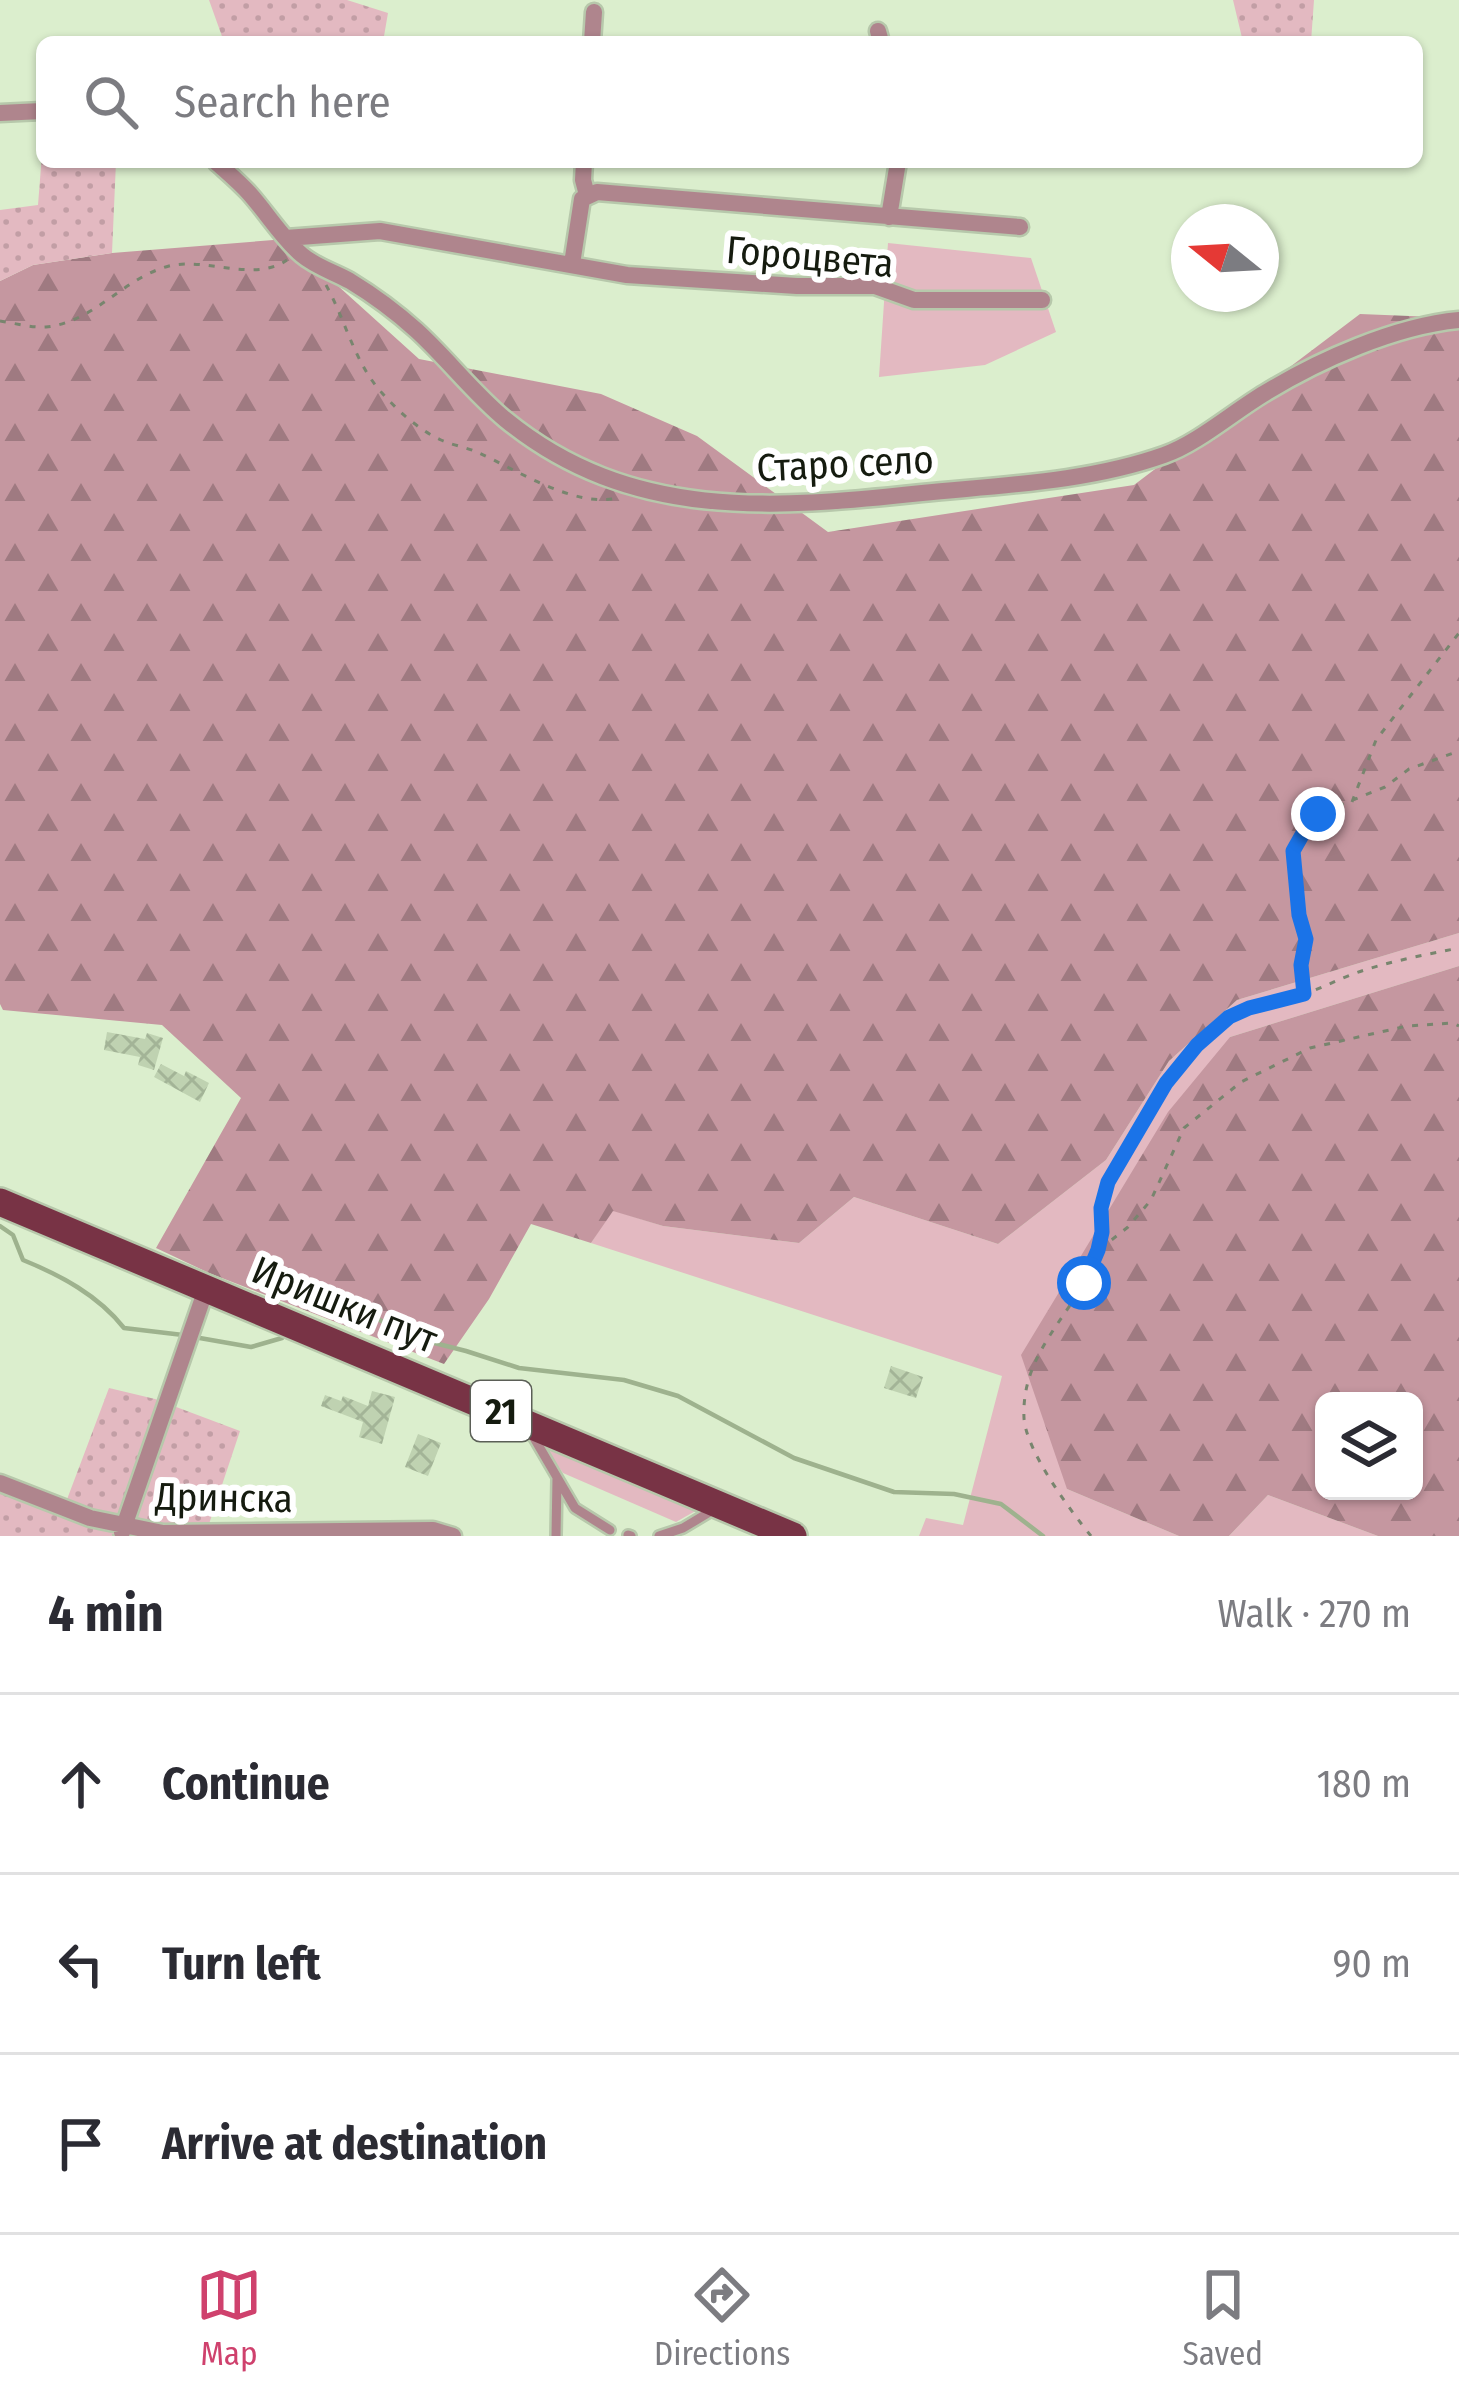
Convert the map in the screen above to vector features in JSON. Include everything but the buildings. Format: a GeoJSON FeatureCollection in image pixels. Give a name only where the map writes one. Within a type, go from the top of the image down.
{"type":"FeatureCollection","features":[{"type":"Feature","properties":{"kind":"main road","name":"Иришки пут"},"geometry":{"type":"LineString","coordinates":[[0,1202],[793,1536]]}},
{"type":"Feature","properties":{"kind":"street"},"geometry":{"type":"LineString","coordinates":[[593,36],[595,12]]}},
{"type":"Feature","properties":{"kind":"street"},"geometry":{"type":"LineString","coordinates":[[0,113],[36,111]]}},
{"type":"Feature","properties":{"kind":"street","name":"Старо село"},"geometry":{"type":"LineString","coordinates":[[222,168],[306,258],[361,288],[415,329],[505,419],[551,453],[595,476],[688,499],[757,504],[848,501],[1108,472],[1173,452],[1318,364],[1377,341],[1459,320]]}},
{"type":"Feature","properties":{"kind":"street"},"geometry":{"type":"LineString","coordinates":[[572,265],[582,200],[587,195],[584,168]]}},
{"type":"Feature","properties":{"kind":"street","name":"Гороцвета"},"geometry":{"type":"LineString","coordinates":[[889,217],[897,168]]}},
{"type":"Feature","properties":{"kind":"street","name":"Гороцвета"},"geometry":{"type":"LineString","coordinates":[[587,195],[597,192],[1020,227]]}},
{"type":"Feature","properties":{"kind":"street","name":"Гороцвета"},"geometry":{"type":"LineString","coordinates":[[286,238],[380,231],[627,275],[875,286],[914,300],[1042,300]]}},
{"type":"Feature","properties":{"kind":"street"},"geometry":{"type":"LineString","coordinates":[[123,1531],[206,1289]]}},
{"type":"Feature","properties":{"kind":"street","name":"Дринска"},"geometry":{"type":"LineString","coordinates":[[0,1483],[123,1531],[433,1530],[453,1536]]}},
{"type":"Feature","properties":{"kind":"lane"},"geometry":{"type":"LineString","coordinates":[[525,1421],[575,1508],[610,1530]]}},
{"type":"Feature","properties":{"kind":"lane"},"geometry":{"type":"LineString","coordinates":[[556,1536],[557,1478]]}},
{"type":"Feature","properties":{"kind":"lane"},"geometry":{"type":"LineString","coordinates":[[659,1536],[721,1505]]}},
{"type":"Feature","properties":{"kind":"path"},"geometry":{"type":"LineString","coordinates":[[0,321],[44,328],[84,318],[133,284],[164,268],[191,262],[246,269],[306,258],[330,292],[359,363],[382,393],[415,423],[440,440],[472,450],[523,477],[588,499],[612,500],[634,489]]}},
{"type":"Feature","properties":{"kind":"path"},"geometry":{"type":"LineString","coordinates":[[1352,802],[1376,740],[1459,633]]}},
{"type":"Feature","properties":{"kind":"path"},"geometry":{"type":"LineString","coordinates":[[1304,994],[1301,965],[1306,939],[1293,851],[1306,828],[1318,814],[1384,787],[1409,769],[1459,751]]}},
{"type":"Feature","properties":{"kind":"path"},"geometry":{"type":"LineString","coordinates":[[1091,1536],[1031,1445],[1024,1425],[1024,1395],[1032,1367],[1055,1323],[1084,1283],[1098,1250],[1108,1182],[1166,1083],[1211,1030],[1229,1017],[1356,973],[1459,948]]}},
{"type":"Feature","properties":{"kind":"path"},"geometry":{"type":"LineString","coordinates":[[1098,1250],[1128,1227],[1151,1200],[1184,1128],[1241,1082],[1310,1048],[1407,1027],[1459,1026]]}},
{"type":"Feature","properties":{"kind":"shaded area"},"geometry":{"type":"Polygon","coordinates":[[[209,0],[347,0],[388,13],[384,36],[222,36],[209,0]]]}},
{"type":"Feature","properties":{"kind":"shaded area"},"geometry":{"type":"Polygon","coordinates":[[[1233,0],[1314,0],[1311,36],[1242,36],[1233,0]]]}},
{"type":"Feature","properties":{"kind":"shaded area"},"geometry":{"type":"Polygon","coordinates":[[[41,168],[116,168],[112,253],[33,265],[0,281],[0,210],[38,205],[41,168]]]}},
{"type":"Feature","properties":{"kind":"shaded area"},"geometry":{"type":"Polygon","coordinates":[[[888,243],[1031,258],[1056,332],[985,365],[879,377],[888,243]]]}},
{"type":"Feature","properties":{"kind":"shaded area"},"geometry":{"type":"Polygon","coordinates":[[[1459,933],[1459,966],[1230,1037],[1067,1489],[1179,1536],[919,1536],[926,1518],[963,1525],[1002,1376],[591,1243],[612,1210],[663,1226],[799,1243],[854,1197],[998,1244],[1106,1160],[1169,1061],[1237,1000],[1459,933]]]}},
{"type":"Feature","properties":{"kind":"shaded area"},"geometry":{"type":"Polygon","coordinates":[[[109,1388],[155,1399],[240,1431],[205,1536],[0,1536],[0,1474],[66,1502],[109,1388]]]}},
{"type":"Feature","properties":{"kind":"shaded area"},"geometry":{"type":"Polygon","coordinates":[[[533,1431],[706,1505],[676,1522],[563,1473],[533,1431]]]}},
{"type":"Feature","properties":{"kind":"shaded area"},"geometry":{"type":"Polygon","coordinates":[[[1268,1495],[1378,1536],[1229,1536],[1268,1495]]]}},
{"type":"Feature","properties":{"kind":"green space"},"geometry":{"type":"Polygon","coordinates":[[[286,239],[419,359],[601,394],[697,436],[828,532],[1134,485],[1360,314],[1459,318],[1459,933],[1237,1000],[1169,1061],[1106,1160],[998,1244],[854,1197],[799,1243],[663,1226],[613,1211],[591,1243],[531,1224],[489,1299],[444,1364],[156,1248],[241,1098],[162,1025],[3,1010],[0,1004],[0,281],[33,265],[112,253],[286,239]]]}},
{"type":"Feature","properties":{"kind":"green space"},"geometry":{"type":"Polygon","coordinates":[[[1459,966],[1459,1536],[1378,1536],[1268,1495],[1229,1536],[1179,1536],[1067,1489],[1021,1355],[1168,1112],[1230,1037],[1459,966]]]}},
{"type":"Feature","properties":{"kind":"waterway"},"geometry":{"type":"LineString","coordinates":[[0,1226],[13,1235],[23,1260],[78,1287],[124,1328],[183,1335]]}},
{"type":"Feature","properties":{"kind":"waterway"},"geometry":{"type":"LineString","coordinates":[[324,1307],[366,1312],[407,1336],[519,1368],[624,1380],[678,1396],[794,1458],[894,1492],[954,1494],[1001,1504],[1043,1536]]}},
{"type":"Feature","properties":{"kind":"waterway"},"geometry":{"type":"LineString","coordinates":[[194,1337],[251,1347],[282,1338]]}},
{"type":"Feature","properties":{"kind":"route"},"geometry":{"type":"LineString","coordinates":[[1084,1283],[1096,1260],[1108,1182],[1166,1083],[1211,1030],[1229,1017],[1304,994],[1301,965],[1306,939],[1293,851],[1318,814]]}}]}
